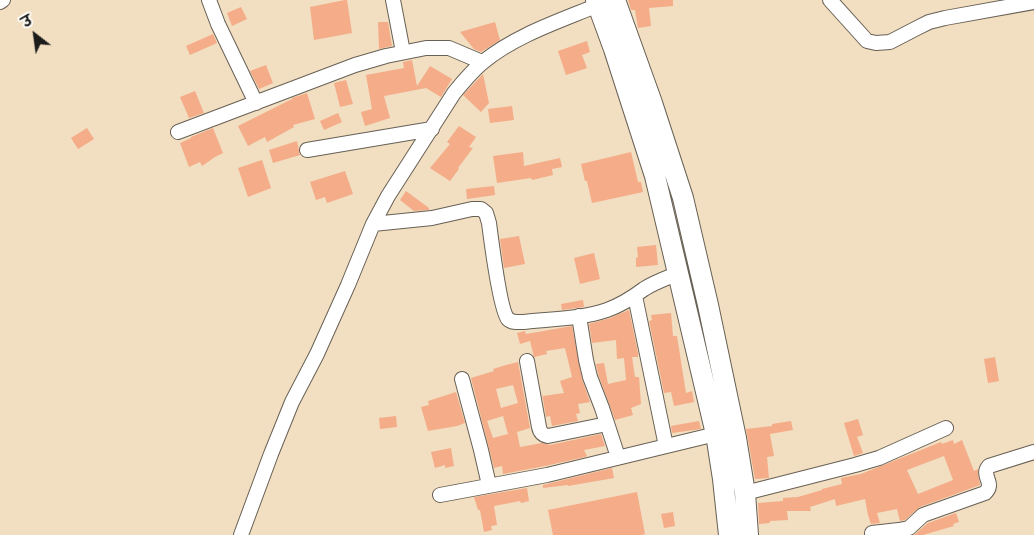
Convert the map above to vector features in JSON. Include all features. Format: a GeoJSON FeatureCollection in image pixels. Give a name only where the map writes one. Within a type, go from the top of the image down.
{"type":"FeatureCollection","features":[{"type":"Feature","properties":{"kind":"highway"},"geometry":{"type":"LineString","coordinates":[[603,2],[614,49],[655,176],[679,273],[716,434],[729,535]]}},
{"type":"Feature","properties":{"kind":"highway"},"geometry":{"type":"LineString","coordinates":[[603,2],[652,103],[683,198],[728,395],[745,493],[748,535]]}},
{"type":"Feature","properties":{"kind":"street"},"geometry":{"type":"LineString","coordinates":[[209,0],[218,24],[256,103]]}},
{"type":"Feature","properties":{"kind":"street"},"geometry":{"type":"LineString","coordinates":[[392,0],[403,52]]}},
{"type":"Feature","properties":{"kind":"street"},"geometry":{"type":"LineString","coordinates":[[830,0],[867,41],[876,43],[890,42],[929,22],[1034,2]]}},
{"type":"Feature","properties":{"kind":"street"},"geometry":{"type":"LineString","coordinates":[[241,535],[292,402],[317,354],[373,224],[388,196],[454,93],[482,62],[497,52],[530,34],[603,2]]}},
{"type":"Feature","properties":{"kind":"street"},"geometry":{"type":"LineString","coordinates":[[178,132],[355,65],[403,52],[426,48],[449,48],[482,62]]}},
{"type":"Feature","properties":{"kind":"street"},"geometry":{"type":"LineString","coordinates":[[307,150],[432,128]]}},
{"type":"Feature","properties":{"kind":"street"},"geometry":{"type":"LineString","coordinates":[[373,224],[432,218],[472,209],[481,209],[486,213],[489,223],[504,311],[508,319],[514,322],[579,316],[608,310],[626,302],[657,282],[679,273]]}},
{"type":"Feature","properties":{"kind":"street"},"geometry":{"type":"LineString","coordinates":[[635,296],[666,446]]}},
{"type":"Feature","properties":{"kind":"street"},"geometry":{"type":"LineString","coordinates":[[579,316],[588,368],[618,457]]}},
{"type":"Feature","properties":{"kind":"street"},"geometry":{"type":"LineString","coordinates":[[527,360],[540,432],[548,436],[607,424]]}},
{"type":"Feature","properties":{"kind":"street"},"geometry":{"type":"LineString","coordinates":[[462,379],[489,486]]}},
{"type":"Feature","properties":{"kind":"street"},"geometry":{"type":"LineString","coordinates":[[745,493],[879,458],[946,428]]}},
{"type":"Feature","properties":{"kind":"street"},"geometry":{"type":"LineString","coordinates":[[440,495],[547,475],[716,434]]}},
{"type":"Feature","properties":{"kind":"street"},"geometry":{"type":"LineString","coordinates":[[872,532],[904,530],[909,528],[922,515],[985,493],[989,486],[986,469],[989,466],[1034,452]]}},
{"type":"Feature","properties":{"kind":"building"},"geometry":{"type":"Polygon","coordinates":[[[347,0],[352,33],[314,40],[310,7],[347,0]]]}},
{"type":"Feature","properties":{"kind":"building"},"geometry":{"type":"Polygon","coordinates":[[[628,0],[673,0],[673,6],[649,8],[651,26],[638,28],[635,10],[631,10],[628,0]]]}},
{"type":"Feature","properties":{"kind":"building"},"geometry":{"type":"Polygon","coordinates":[[[241,7],[247,19],[232,26],[227,13],[241,7]]]}},
{"type":"Feature","properties":{"kind":"building"},"geometry":{"type":"Polygon","coordinates":[[[378,22],[388,22],[392,46],[379,49],[378,22]]]}},
{"type":"Feature","properties":{"kind":"building"},"geometry":{"type":"Polygon","coordinates":[[[495,22],[500,40],[481,52],[474,49],[460,32],[495,22]]]}},
{"type":"Feature","properties":{"kind":"building"},"geometry":{"type":"Polygon","coordinates":[[[213,34],[217,43],[190,55],[186,46],[213,34]]]}},
{"type":"Feature","properties":{"kind":"building"},"geometry":{"type":"Polygon","coordinates":[[[587,41],[590,52],[582,55],[587,68],[566,75],[558,51],[587,41]]]}},
{"type":"Feature","properties":{"kind":"building"},"geometry":{"type":"Polygon","coordinates":[[[412,60],[417,86],[430,66],[452,79],[441,97],[426,88],[384,96],[390,118],[365,126],[361,112],[372,109],[366,75],[404,68],[403,62],[412,60]]]}},
{"type":"Feature","properties":{"kind":"building"},"geometry":{"type":"Polygon","coordinates":[[[266,65],[273,83],[259,89],[250,71],[266,65]]]}},
{"type":"Feature","properties":{"kind":"building"},"geometry":{"type":"Polygon","coordinates":[[[483,74],[489,103],[481,112],[463,95],[483,74]]]}},
{"type":"Feature","properties":{"kind":"building"},"geometry":{"type":"Polygon","coordinates":[[[346,80],[353,104],[340,107],[334,83],[346,80]]]}},
{"type":"Feature","properties":{"kind":"building"},"geometry":{"type":"Polygon","coordinates":[[[195,91],[204,113],[189,118],[180,97],[195,91]]]}},
{"type":"Feature","properties":{"kind":"building"},"geometry":{"type":"Polygon","coordinates":[[[307,93],[315,119],[293,125],[294,127],[267,142],[265,137],[248,146],[238,126],[292,98],[307,93]]]}},
{"type":"Feature","properties":{"kind":"building"},"geometry":{"type":"Polygon","coordinates":[[[512,106],[514,120],[490,123],[488,109],[512,106]]]}},
{"type":"Feature","properties":{"kind":"building"},"geometry":{"type":"Polygon","coordinates":[[[338,113],[342,122],[324,130],[320,121],[338,113]]]}},
{"type":"Feature","properties":{"kind":"building"},"geometry":{"type":"Polygon","coordinates":[[[459,126],[476,137],[469,147],[473,148],[450,181],[430,168],[450,144],[447,142],[459,126]]]}},
{"type":"Feature","properties":{"kind":"building"},"geometry":{"type":"Polygon","coordinates":[[[87,128],[94,139],[78,149],[71,138],[87,128]]]}},
{"type":"Feature","properties":{"kind":"building"},"geometry":{"type":"Polygon","coordinates":[[[213,128],[223,153],[202,166],[200,162],[189,167],[180,143],[213,128]]]}},
{"type":"Feature","properties":{"kind":"building"},"geometry":{"type":"Polygon","coordinates":[[[297,141],[300,155],[273,163],[269,150],[297,141]]]}},
{"type":"Feature","properties":{"kind":"building"},"geometry":{"type":"Polygon","coordinates":[[[523,152],[524,166],[560,158],[562,167],[552,169],[553,175],[532,180],[531,178],[497,183],[493,156],[523,152]]]}},
{"type":"Feature","properties":{"kind":"building"},"geometry":{"type":"Polygon","coordinates":[[[631,152],[638,182],[641,182],[643,192],[592,203],[581,164],[631,152]]]}},
{"type":"Feature","properties":{"kind":"building"},"geometry":{"type":"Polygon","coordinates":[[[262,160],[271,188],[248,197],[238,168],[262,160]]]}},
{"type":"Feature","properties":{"kind":"building"},"geometry":{"type":"Polygon","coordinates":[[[345,171],[353,194],[327,203],[325,197],[316,200],[310,182],[345,171]]]}},
{"type":"Feature","properties":{"kind":"building"},"geometry":{"type":"Polygon","coordinates":[[[494,186],[495,195],[467,199],[466,189],[494,186]]]}},
{"type":"Feature","properties":{"kind":"building"},"geometry":{"type":"Polygon","coordinates":[[[406,191],[429,208],[429,210],[414,211],[400,200],[406,191]]]}},
{"type":"Feature","properties":{"kind":"building"},"geometry":{"type":"Polygon","coordinates":[[[519,236],[525,264],[504,268],[500,239],[519,236]]]}},
{"type":"Feature","properties":{"kind":"building"},"geometry":{"type":"Polygon","coordinates":[[[656,245],[658,265],[636,267],[637,247],[656,245]]]}},
{"type":"Feature","properties":{"kind":"building"},"geometry":{"type":"Polygon","coordinates":[[[594,253],[600,279],[580,284],[574,258],[594,253]]]}},
{"type":"Feature","properties":{"kind":"building"},"geometry":{"type":"Polygon","coordinates":[[[583,300],[584,307],[562,310],[561,304],[583,300]]]}},
{"type":"Feature","properties":{"kind":"building"},"geometry":{"type":"Polygon","coordinates":[[[629,310],[638,353],[638,357],[632,357],[635,377],[639,377],[641,404],[631,408],[633,415],[615,420],[596,364],[604,363],[608,384],[626,380],[624,358],[617,359],[616,340],[592,343],[589,324],[629,310]]]}},
{"type":"Feature","properties":{"kind":"building"},"geometry":{"type":"Polygon","coordinates":[[[671,313],[673,336],[677,336],[686,393],[692,391],[694,402],[674,406],[671,392],[664,393],[649,321],[652,320],[651,315],[671,313]]]}},
{"type":"Feature","properties":{"kind":"building"},"geometry":{"type":"Polygon","coordinates":[[[572,326],[582,379],[590,402],[578,404],[580,413],[576,414],[578,421],[552,426],[550,416],[546,417],[542,393],[543,396],[564,393],[560,381],[572,377],[565,348],[546,351],[547,354],[534,357],[530,341],[520,344],[517,333],[525,331],[526,334],[572,326]]]}},
{"type":"Feature","properties":{"kind":"building"},"geometry":{"type":"Polygon","coordinates":[[[995,357],[999,381],[988,383],[984,359],[995,357]]]}},
{"type":"Feature","properties":{"kind":"building"},"geometry":{"type":"Polygon","coordinates":[[[518,362],[530,428],[517,432],[520,447],[542,443],[550,445],[601,434],[605,446],[584,450],[587,456],[585,457],[545,466],[503,474],[502,466],[494,468],[471,378],[518,362]],[[513,385],[496,389],[501,408],[518,403],[513,385]],[[503,416],[487,421],[493,438],[508,434],[503,416]]]}},
{"type":"Feature","properties":{"kind":"building"},"geometry":{"type":"Polygon","coordinates":[[[456,392],[465,423],[428,431],[421,407],[429,405],[428,401],[456,392]]]}},
{"type":"Feature","properties":{"kind":"building"},"geometry":{"type":"Polygon","coordinates":[[[396,416],[397,427],[380,429],[379,418],[396,416]]]}},
{"type":"Feature","properties":{"kind":"building"},"geometry":{"type":"Polygon","coordinates":[[[858,419],[863,435],[857,437],[863,453],[854,456],[844,423],[858,419]]]}},
{"type":"Feature","properties":{"kind":"building"},"geometry":{"type":"Polygon","coordinates":[[[699,421],[701,429],[672,433],[671,426],[699,421]]]}},
{"type":"Feature","properties":{"kind":"building"},"geometry":{"type":"Polygon","coordinates":[[[791,421],[793,430],[770,434],[774,456],[767,457],[769,478],[755,479],[746,429],[772,426],[772,424],[791,421]]]}},
{"type":"Feature","properties":{"kind":"building"},"geometry":{"type":"Polygon","coordinates":[[[953,440],[954,444],[962,440],[974,471],[978,469],[980,485],[920,507],[905,520],[900,521],[897,509],[877,513],[880,523],[871,524],[865,499],[836,506],[835,499],[810,507],[811,511],[787,511],[788,520],[759,524],[758,503],[783,501],[783,498],[798,497],[842,484],[841,478],[861,474],[941,442],[942,444],[953,440]],[[944,456],[907,470],[918,494],[953,480],[944,456]]]}},
{"type":"Feature","properties":{"kind":"building"},"geometry":{"type":"Polygon","coordinates":[[[451,448],[454,466],[445,468],[445,465],[435,468],[431,452],[451,448]]]}},
{"type":"Feature","properties":{"kind":"building"},"geometry":{"type":"Polygon","coordinates":[[[612,468],[614,478],[568,486],[543,488],[543,485],[612,468]]]}},
{"type":"Feature","properties":{"kind":"building"},"geometry":{"type":"Polygon","coordinates":[[[527,488],[529,501],[494,506],[497,525],[491,526],[492,530],[484,532],[480,510],[478,510],[474,497],[527,488]]]}},
{"type":"Feature","properties":{"kind":"building"},"geometry":{"type":"Polygon","coordinates":[[[637,492],[645,534],[553,535],[548,510],[637,492]]]}},
{"type":"Feature","properties":{"kind":"building"},"geometry":{"type":"Polygon","coordinates":[[[673,512],[675,526],[664,528],[661,514],[673,512]]]}},
{"type":"Feature","properties":{"kind":"building"},"geometry":{"type":"Polygon","coordinates":[[[956,513],[959,522],[953,524],[954,526],[923,535],[914,535],[928,523],[956,513]]]}}]}
